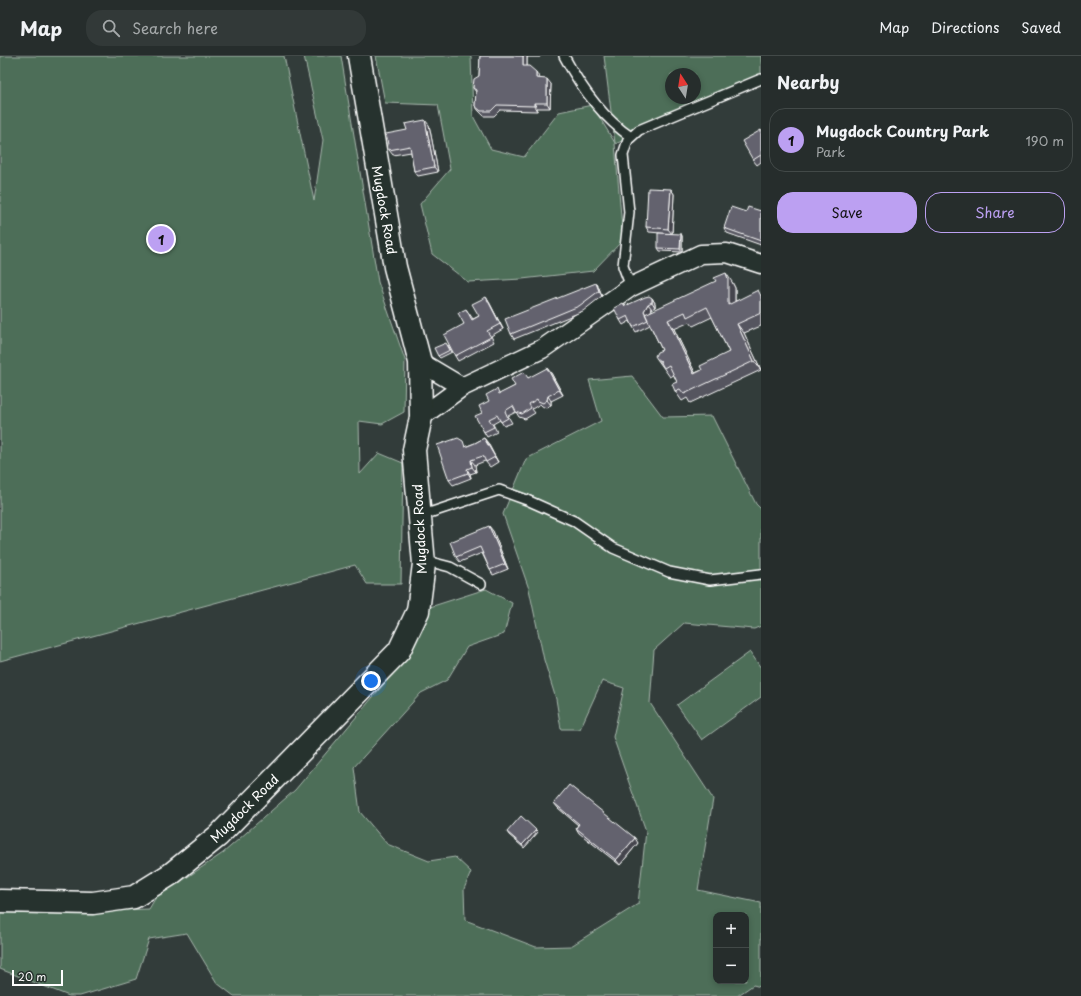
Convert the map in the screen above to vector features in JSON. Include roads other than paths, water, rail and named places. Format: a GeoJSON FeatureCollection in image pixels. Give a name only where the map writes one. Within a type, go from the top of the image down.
{"type":"FeatureCollection","features":[{"type":"Feature","properties":{"kind":"street","name":"Mugdock Road"},"geometry":{"type":"LineString","coordinates":[[0,901],[93,902],[134,897],[177,869],[218,836],[399,651],[418,611],[423,560],[414,450],[421,417],[420,362],[395,268],[359,56]]}},
{"type":"Feature","properties":{"kind":"street"},"geometry":{"type":"LineString","coordinates":[[421,417],[462,387],[542,349],[631,288],[701,254],[727,253],[761,264]]}},
{"type":"Feature","properties":{"kind":"street"},"geometry":{"type":"LineString","coordinates":[[420,362],[462,387]]}},
{"type":"Feature","properties":{"kind":"lane"},"geometry":{"type":"LineString","coordinates":[[564,56],[576,79],[590,98],[621,130],[631,137]]}},
{"type":"Feature","properties":{"kind":"lane"},"geometry":{"type":"LineString","coordinates":[[631,288],[623,266],[629,212],[623,155],[628,140],[639,130],[761,79]]}},
{"type":"Feature","properties":{"kind":"lane"},"geometry":{"type":"LineString","coordinates":[[420,516],[499,490],[527,500],[574,521],[613,548],[669,572],[710,580],[761,574]]}},
{"type":"Feature","properties":{"kind":"lane"},"geometry":{"type":"LineString","coordinates":[[423,560],[450,567],[481,584]]}},
{"type":"Feature","properties":{"kind":"place","name":"Mugdock Country Park"},"geometry":{"type":"Point","coordinates":[161,239]}}]}
